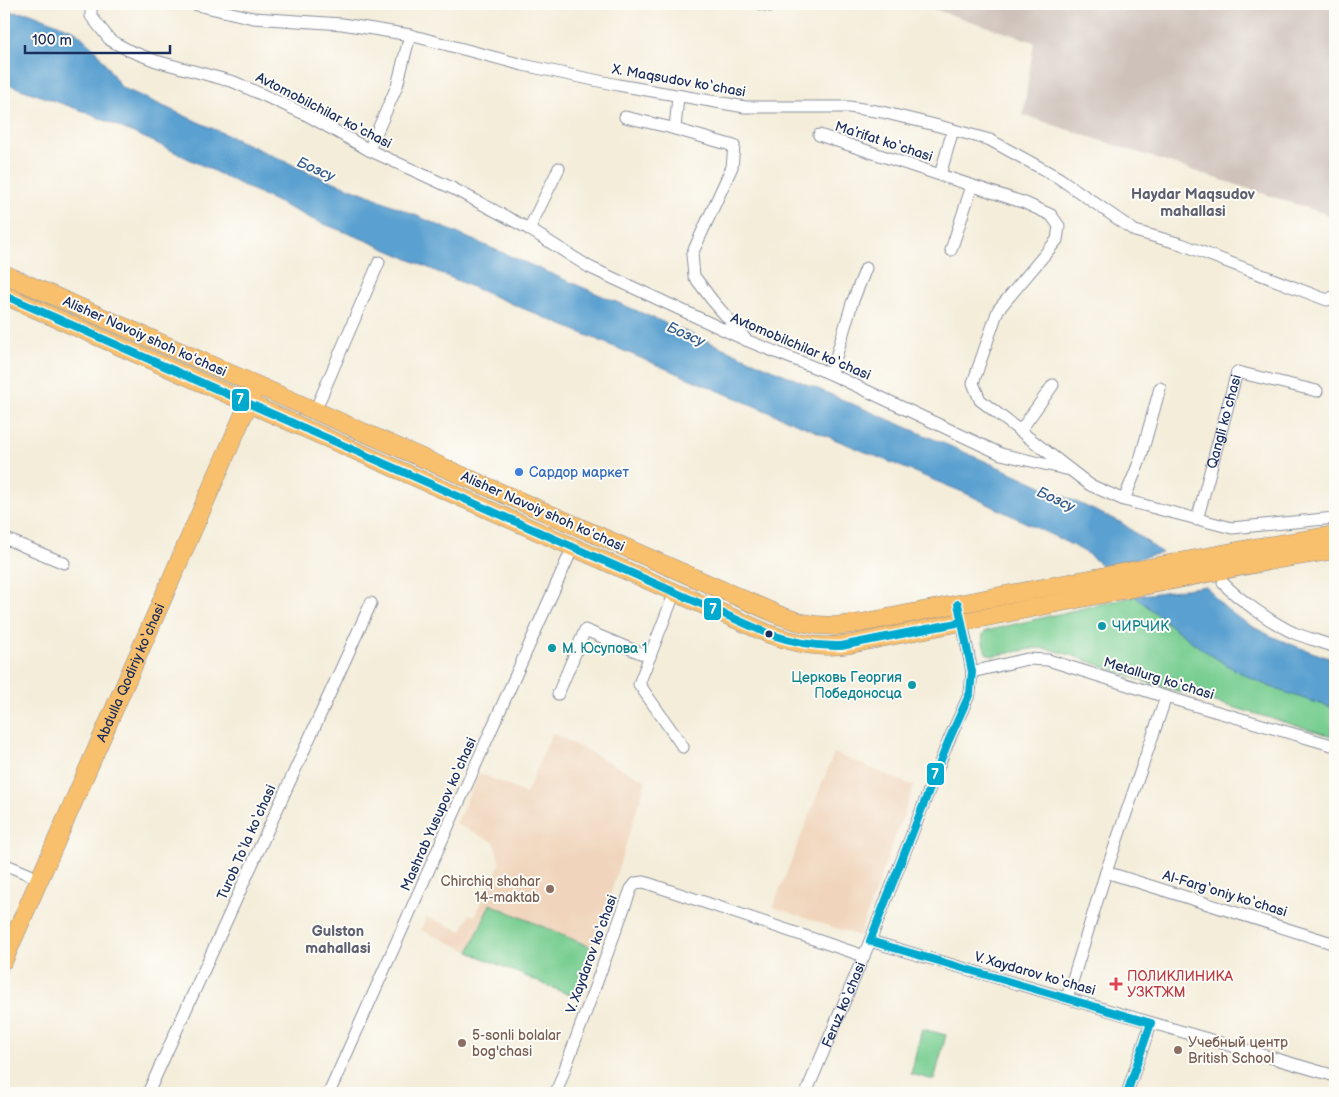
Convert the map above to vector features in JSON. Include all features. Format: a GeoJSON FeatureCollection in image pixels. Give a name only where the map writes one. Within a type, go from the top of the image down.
{"type":"FeatureCollection","features":[{"type":"Feature","properties":{"kind":"main road","name":"Alisher Navoiy shoh koʻchasi"},"geometry":{"type":"LineString","coordinates":[[4,274],[792,620],[816,625],[846,625],[877,620],[1253,548],[1335,535]]}},
{"type":"Feature","properties":{"kind":"main road","name":"Alisher Navoiy shoh koʻchasi"},"geometry":{"type":"LineString","coordinates":[[4,295],[769,634],[799,644],[822,647],[851,644],[1279,559],[1335,550]]}},
{"type":"Feature","properties":{"kind":"main road","name":"Abdulla Qodiriy ko‘chasi"},"geometry":{"type":"LineString","coordinates":[[4,960],[256,385]]}},
{"type":"Feature","properties":{"kind":"main road","name":"Feruz ko‘chasi"},"geometry":{"type":"LineString","coordinates":[[958,604],[962,622]]}},
{"type":"Feature","properties":{"kind":"street","name":"Avtomobilchilar ko‘chasi"},"geometry":{"type":"LineString","coordinates":[[91,4],[91,16],[110,40],[128,50],[156,61],[234,82],[307,115],[369,150],[452,188],[529,228],[589,267],[748,341],[831,374],[1001,454],[1070,470]]}},
{"type":"Feature","properties":{"kind":"street","name":"X. Maqsudov ko‘chasi"},"geometry":{"type":"LineString","coordinates":[[193,4],[253,18],[342,24],[410,35],[523,65],[678,96],[746,107],[849,107],[882,112],[953,130],[990,140],[1059,178],[1135,231],[1181,244],[1327,300],[1335,296]]}},
{"type":"Feature","properties":{"kind":"street"},"geometry":{"type":"LineString","coordinates":[[760,4],[770,6],[780,4]]}},
{"type":"Feature","properties":{"kind":"street"},"geometry":{"type":"LineString","coordinates":[[369,150],[397,86],[410,35]]}},
{"type":"Feature","properties":{"kind":"street"},"geometry":{"type":"LineString","coordinates":[[675,129],[678,96]]}},
{"type":"Feature","properties":{"kind":"street"},"geometry":{"type":"LineString","coordinates":[[625,116],[734,146],[732,166],[692,254],[694,276],[748,341]]}},
{"type":"Feature","properties":{"kind":"street","name":"Maʼrifat ko‘chasi"},"geometry":{"type":"LineString","coordinates":[[940,175],[953,130]]}},
{"type":"Feature","properties":{"kind":"street","name":"Maʼrifat ko‘chasi"},"geometry":{"type":"LineString","coordinates":[[819,135],[1024,203],[1051,215],[1058,226],[1057,240],[998,310],[973,383],[980,400],[1070,470],[1090,485],[1124,500]]}},
{"type":"Feature","properties":{"kind":"street"},"geometry":{"type":"LineString","coordinates":[[529,228],[559,168]]}},
{"type":"Feature","properties":{"kind":"street"},"geometry":{"type":"LineString","coordinates":[[951,250],[972,186]]}},
{"type":"Feature","properties":{"kind":"street"},"geometry":{"type":"LineString","coordinates":[[315,411],[380,262]]}},
{"type":"Feature","properties":{"kind":"street"},"geometry":{"type":"LineString","coordinates":[[831,374],[852,303],[866,268]]}},
{"type":"Feature","properties":{"kind":"street","name":"Qangli ko‘chasi"},"geometry":{"type":"LineString","coordinates":[[1197,520],[1237,372],[1317,391]]}},
{"type":"Feature","properties":{"kind":"street"},"geometry":{"type":"LineString","coordinates":[[1020,431],[1053,385]]}},
{"type":"Feature","properties":{"kind":"street"},"geometry":{"type":"LineString","coordinates":[[1160,388],[1140,460],[1124,500],[1232,528],[1335,518]]}},
{"type":"Feature","properties":{"kind":"street"},"geometry":{"type":"LineString","coordinates":[[4,538],[64,563]]}},
{"type":"Feature","properties":{"kind":"street","name":"Mashrab Yusupov ko‘chasi"},"geometry":{"type":"LineString","coordinates":[[329,1093],[573,547]]}},
{"type":"Feature","properties":{"kind":"street"},"geometry":{"type":"LineString","coordinates":[[1223,583],[1269,619],[1293,632],[1335,646]]}},
{"type":"Feature","properties":{"kind":"street"},"geometry":{"type":"LineString","coordinates":[[675,592],[639,684],[683,746]]}},
{"type":"Feature","properties":{"kind":"street","name":"Turob To‘la ko‘chasi"},"geometry":{"type":"LineString","coordinates":[[148,1093],[370,603]]}},
{"type":"Feature","properties":{"kind":"street","name":"Feruz ko‘chasi"},"geometry":{"type":"LineString","coordinates":[[806,1093],[864,956],[948,742],[970,694],[972,672],[962,622]]}},
{"type":"Feature","properties":{"kind":"street"},"geometry":{"type":"LineString","coordinates":[[558,694],[585,630],[650,657]]}},
{"type":"Feature","properties":{"kind":"street","name":"Metallurg ko‘chasi"},"geometry":{"type":"LineString","coordinates":[[972,672],[1027,659],[1042,659],[1335,746]]}},
{"type":"Feature","properties":{"kind":"street"},"geometry":{"type":"LineString","coordinates":[[1067,998],[1106,872],[1166,697]]}},
{"type":"Feature","properties":{"kind":"street"},"geometry":{"type":"LineString","coordinates":[[4,864],[40,879]]}},
{"type":"Feature","properties":{"kind":"street","name":"Al-Farg‘oniy ko‘chasi"},"geometry":{"type":"LineString","coordinates":[[1106,872],[1335,944]]}},
{"type":"Feature","properties":{"kind":"street","name":"V. Xaydarov ko‘chasi"},"geometry":{"type":"LineString","coordinates":[[556,1093],[632,889],[636,884],[644,882],[864,956]]}},
{"type":"Feature","properties":{"kind":"street","name":"V. Xaydarov ko‘chasi"},"geometry":{"type":"LineString","coordinates":[[870,941],[1335,1076]]}},
{"type":"Feature","properties":{"kind":"street"},"geometry":{"type":"LineString","coordinates":[[1127,1093],[1151,1023]]}},
{"type":"Feature","properties":{"kind":"shaded area"},"geometry":{"type":"Polygon","coordinates":[[[918,4],[1335,4],[1335,217],[1023,115],[1034,42],[918,4]]]}},
{"type":"Feature","properties":{"kind":"shaded area","name":"Chirchiq shahar 14-maktab"},"geometry":{"type":"Polygon","coordinates":[[[552,733],[646,781],[577,999],[421,930],[426,917],[462,931],[470,914],[475,916],[500,864],[494,842],[456,824],[479,773],[526,794],[552,733]]]}},
{"type":"Feature","properties":{"kind":"shaded area"},"geometry":{"type":"Polygon","coordinates":[[[834,753],[914,786],[859,936],[773,907],[834,753]]]}},
{"type":"Feature","properties":{"kind":"green space"},"geometry":{"type":"Polygon","coordinates":[[[1135,596],[1161,618],[1230,667],[1278,690],[1335,708],[1335,737],[1143,681],[1049,649],[1037,648],[992,656],[986,653],[982,638],[986,631],[1135,596]]]}},
{"type":"Feature","properties":{"kind":"green space"},"geometry":{"type":"Polygon","coordinates":[[[490,904],[593,948],[572,996],[469,952],[490,904]]]}},
{"type":"Feature","properties":{"kind":"green space"},"geometry":{"type":"Polygon","coordinates":[[[922,1029],[946,1035],[934,1080],[911,1074],[922,1029]]]}},
{"type":"Feature","properties":{"kind":"water","name":"Бозсу"},"geometry":{"type":"Polygon","coordinates":[[[4,12],[31,13],[75,31],[96,50],[121,87],[313,174],[371,196],[1017,475],[1122,523],[1162,553],[1103,566],[1072,545],[965,493],[314,220],[152,141],[83,111],[4,83],[4,12]]]}},
{"type":"Feature","properties":{"kind":"water"},"geometry":{"type":"Polygon","coordinates":[[[1206,586],[1221,604],[1246,623],[1275,638],[1335,660],[1335,708],[1278,690],[1230,667],[1188,639],[1135,596],[1206,586]]]}},
{"type":"Feature","properties":{"kind":"transit line","name":"7"},"geometry":{"type":"LineString","coordinates":[[4,295],[769,634],[805,643],[841,646],[962,622]]}},
{"type":"Feature","properties":{"kind":"transit line","name":"7"},"geometry":{"type":"LineString","coordinates":[[870,941],[948,742],[970,693],[972,672],[958,604]]}},
{"type":"Feature","properties":{"kind":"transit line","name":"7"},"geometry":{"type":"LineString","coordinates":[[870,941],[1151,1023]]}},
{"type":"Feature","properties":{"kind":"transit line","name":"7"},"geometry":{"type":"LineString","coordinates":[[1127,1093],[1151,1023]]}},
{"type":"Feature","properties":{"kind":"place","name":"Сардор маркет"},"geometry":{"type":"Point","coordinates":[519,472]}},
{"type":"Feature","properties":{"kind":"place","name":"ЧИРЧИК"},"geometry":{"type":"Point","coordinates":[1102,626]}},
{"type":"Feature","properties":{"kind":"place","name":"М. Юсупова 1"},"geometry":{"type":"Point","coordinates":[552,648]}},
{"type":"Feature","properties":{"kind":"place","name":"Церковь Георгия Победоносца"},"geometry":{"type":"Point","coordinates":[912,685]}},
{"type":"Feature","properties":{"kind":"place","name":"Chirchiq shahar 14-maktab"},"geometry":{"type":"Point","coordinates":[550,889]}},
{"type":"Feature","properties":{"kind":"place","name":"ПОЛИКЛИНИКА УЗКТЖМ"},"geometry":{"type":"Point","coordinates":[1116,984]}},
{"type":"Feature","properties":{"kind":"place","name":"5-sonli bolalar bog'chasi"},"geometry":{"type":"Point","coordinates":[462,1043]}},
{"type":"Feature","properties":{"kind":"place","name":"Учебный центр British School"},"geometry":{"type":"Point","coordinates":[1178,1050]}},
{"type":"Feature","properties":{"kind":"district","name":"Haydar Maqsudov mahallasi"},"geometry":{"type":"Point","coordinates":[1193,202]}},
{"type":"Feature","properties":{"kind":"district","name":"Gulston mahallasi"},"geometry":{"type":"Point","coordinates":[338,940]}}]}
